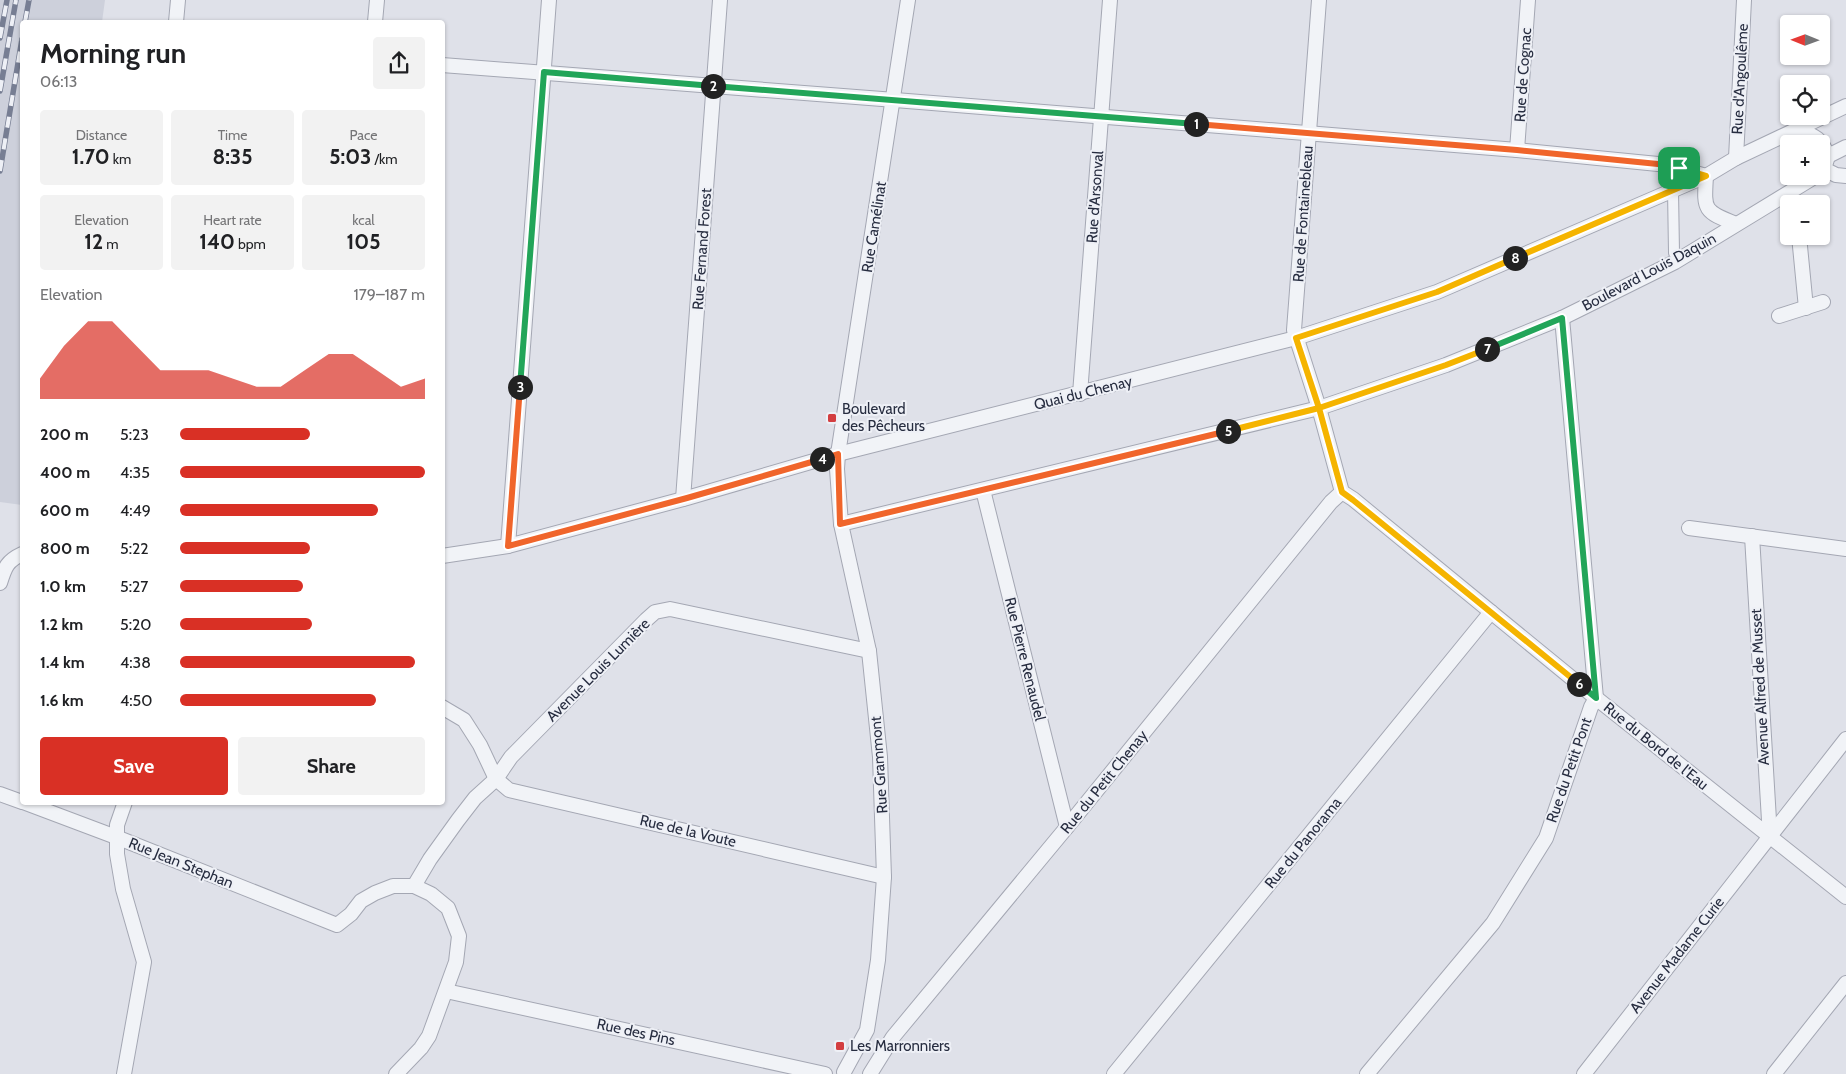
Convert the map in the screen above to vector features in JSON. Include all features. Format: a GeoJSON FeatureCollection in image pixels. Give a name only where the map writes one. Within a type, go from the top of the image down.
{"type":"FeatureCollection","features":[{"type":"Feature","properties":{"kind":"street"},"geometry":{"type":"LineString","coordinates":[[176,20],[178,0]]}},
{"type":"Feature","properties":{"kind":"street"},"geometry":{"type":"LineString","coordinates":[[374,20],[377,0]]}},
{"type":"Feature","properties":{"kind":"street"},"geometry":{"type":"LineString","coordinates":[[508,546],[550,0]]}},
{"type":"Feature","properties":{"kind":"street","name":"Rue Fernand Forest"},"geometry":{"type":"LineString","coordinates":[[684,499],[720,0]]}},
{"type":"Feature","properties":{"kind":"street","name":"Rue Camélinat"},"geometry":{"type":"LineString","coordinates":[[838,454],[908,0]]}},
{"type":"Feature","properties":{"kind":"street","name":"Rue d'Arsonval"},"geometry":{"type":"LineString","coordinates":[[1080,394],[1110,0]]}},
{"type":"Feature","properties":{"kind":"street","name":"Rue de Fontainebleau"},"geometry":{"type":"LineString","coordinates":[[1296,338],[1294,330],[1319,0]]}},
{"type":"Feature","properties":{"kind":"street","name":"Rue de Cognac"},"geometry":{"type":"LineString","coordinates":[[1517,150],[1528,0]]}},
{"type":"Feature","properties":{"kind":"street","name":"Rue d'Angoulême"},"geometry":{"type":"LineString","coordinates":[[1736,158],[1744,0]]}},
{"type":"Feature","properties":{"kind":"street"},"geometry":{"type":"LineString","coordinates":[[445,65],[1309,133],[1517,150],[1668,165],[1706,176],[1705,201],[1707,208],[1714,215],[1736,224]]}},
{"type":"Feature","properties":{"kind":"street"},"geometry":{"type":"LineString","coordinates":[[1798,128],[1846,106]]}},
{"type":"Feature","properties":{"kind":"street"},"geometry":{"type":"LineString","coordinates":[[1798,128],[1813,135]]}},
{"type":"Feature","properties":{"kind":"street","name":"Quai du Chenay"},"geometry":{"type":"LineString","coordinates":[[445,556],[508,546],[684,499],[838,454],[1296,338],[1437,292],[1706,176],[1736,158],[1798,128]]}},
{"type":"Feature","properties":{"kind":"street"},"geometry":{"type":"LineString","coordinates":[[1830,155],[1846,147]]}},
{"type":"Feature","properties":{"kind":"street"},"geometry":{"type":"LineString","coordinates":[[1830,174],[1846,176]]}},
{"type":"Feature","properties":{"kind":"street","name":"Boulevard Louis Daquin"},"geometry":{"type":"LineString","coordinates":[[1798,195],[1808,185]]}},
{"type":"Feature","properties":{"kind":"street"},"geometry":{"type":"LineString","coordinates":[[1673,190],[1674,252]]}},
{"type":"Feature","properties":{"kind":"street","name":"Boulevard Louis Daquin"},"geometry":{"type":"LineString","coordinates":[[840,524],[1319,408],[1446,365],[1562,318],[1675,262],[1736,224],[1780,204]]}},
{"type":"Feature","properties":{"kind":"street"},"geometry":{"type":"LineString","coordinates":[[1800,245],[1806,308]]}},
{"type":"Feature","properties":{"kind":"street"},"geometry":{"type":"LineString","coordinates":[[1779,316],[1823,302]]}},
{"type":"Feature","properties":{"kind":"street","name":"Rue du Petit Pont"},"geometry":{"type":"LineString","coordinates":[[1367,1074],[1493,923],[1546,838],[1591,707],[1596,698],[1562,318]]}},
{"type":"Feature","properties":{"kind":"street"},"geometry":{"type":"LineString","coordinates":[[1296,338],[1319,408],[1342,492]]}},
{"type":"Feature","properties":{"kind":"street","name":"Rue Grammont"},"geometry":{"type":"LineString","coordinates":[[838,454],[840,524],[869,651],[880,757],[884,877],[878,960],[867,1030],[843,1073]]}},
{"type":"Feature","properties":{"kind":"street","name":"Rue Pierre Renaudel"},"geometry":{"type":"LineString","coordinates":[[983,490],[1067,827]]}},
{"type":"Feature","properties":{"kind":"street","name":"Rue du Bord de l'Eau"},"geometry":{"type":"LineString","coordinates":[[1342,492],[1846,897]]}},
{"type":"Feature","properties":{"kind":"street","name":"Rue du Petit Chenay"},"geometry":{"type":"LineString","coordinates":[[868,1074],[893,1037],[1067,827],[1331,502],[1342,492]]}},
{"type":"Feature","properties":{"kind":"street"},"geometry":{"type":"LineString","coordinates":[[1689,528],[1846,549]]}},
{"type":"Feature","properties":{"kind":"street","name":"Avenue Alfred de Musset"},"geometry":{"type":"LineString","coordinates":[[1752,536],[1770,837]]}},
{"type":"Feature","properties":{"kind":"street"},"geometry":{"type":"LineString","coordinates":[[0,583],[5,567],[20,558]]}},
{"type":"Feature","properties":{"kind":"street","name":"Avenue Louis Lumière"},"geometry":{"type":"LineString","coordinates":[[414,886],[430,859],[458,820],[475,798],[496,779],[511,757],[655,612],[670,610],[869,651]]}},
{"type":"Feature","properties":{"kind":"street","name":"Rue du Panorama"},"geometry":{"type":"LineString","coordinates":[[1114,1074],[1491,612]]}},
{"type":"Feature","properties":{"kind":"street"},"geometry":{"type":"LineString","coordinates":[[445,709],[464,720],[480,746],[496,779]]}},
{"type":"Feature","properties":{"kind":"street","name":"Avenue Madame Curie"},"geometry":{"type":"LineString","coordinates":[[1584,1074],[1846,739]]}},
{"type":"Feature","properties":{"kind":"street","name":"Rue de la Voute"},"geometry":{"type":"LineString","coordinates":[[496,779],[509,790],[884,877]]}},
{"type":"Feature","properties":{"kind":"street","name":"Rue Jean Stephan"},"geometry":{"type":"LineString","coordinates":[[0,794],[20,801]]}},
{"type":"Feature","properties":{"kind":"street","name":"Rue Jean Stephan"},"geometry":{"type":"LineString","coordinates":[[31,805],[338,925],[351,914],[361,901],[375,893],[393,886],[414,886]]}},
{"type":"Feature","properties":{"kind":"street"},"geometry":{"type":"LineString","coordinates":[[124,805],[117,824],[117,854],[123,889],[144,962],[124,1074]]}},
{"type":"Feature","properties":{"kind":"street"},"geometry":{"type":"LineString","coordinates":[[396,1074],[421,1048],[429,1036],[456,962],[459,936],[448,908],[431,894],[414,886]]}},
{"type":"Feature","properties":{"kind":"street"},"geometry":{"type":"LineString","coordinates":[[1774,1074],[1846,983]]}},
{"type":"Feature","properties":{"kind":"street","name":"Rue des Pins"},"geometry":{"type":"LineString","coordinates":[[446,991],[825,1074]]}},
{"type":"Feature","properties":{"kind":"street"},"geometry":{"type":"LineString","coordinates":[[867,1030],[875,1036],[893,1037]]}},
{"type":"Feature","properties":{"kind":"street"},"geometry":{"type":"LineString","coordinates":[[843,1073],[853,1068],[858,1068],[868,1074]]}},
{"type":"Feature","properties":{"kind":"shaded area"},"geometry":{"type":"Polygon","coordinates":[[[0,0],[105,0],[102,20],[20,20],[20,505],[0,502],[0,0]]]}},
{"type":"Feature","properties":{"kind":"railway"},"geometry":{"type":"LineString","coordinates":[[0,38],[7,0]]}},
{"type":"Feature","properties":{"kind":"railway"},"geometry":{"type":"LineString","coordinates":[[0,91],[16,0]]}},
{"type":"Feature","properties":{"kind":"railway"},"geometry":{"type":"LineString","coordinates":[[25,20],[29,0]]}},
{"type":"Feature","properties":{"kind":"railway"},"geometry":{"type":"LineString","coordinates":[[0,171],[20,51]]}},
{"type":"Feature","properties":{"kind":"place","name":"Boulevard des Pêcheurs"},"geometry":{"type":"Point","coordinates":[832,418]}},
{"type":"Feature","properties":{"kind":"place","name":"Les Marronniers"},"geometry":{"type":"Point","coordinates":[840,1046]}},
{"type":"Feature","properties":{"kind":"route"},"geometry":{"type":"LineString","coordinates":[[1679,168],[1668,165],[1517,150],[544,72],[508,546],[687,498],[838,454],[840,524],[1319,408],[1342,492],[1596,698],[1562,318],[1446,365],[1319,408],[1296,338],[1437,292],[1706,176],[1679,168]]}}]}
